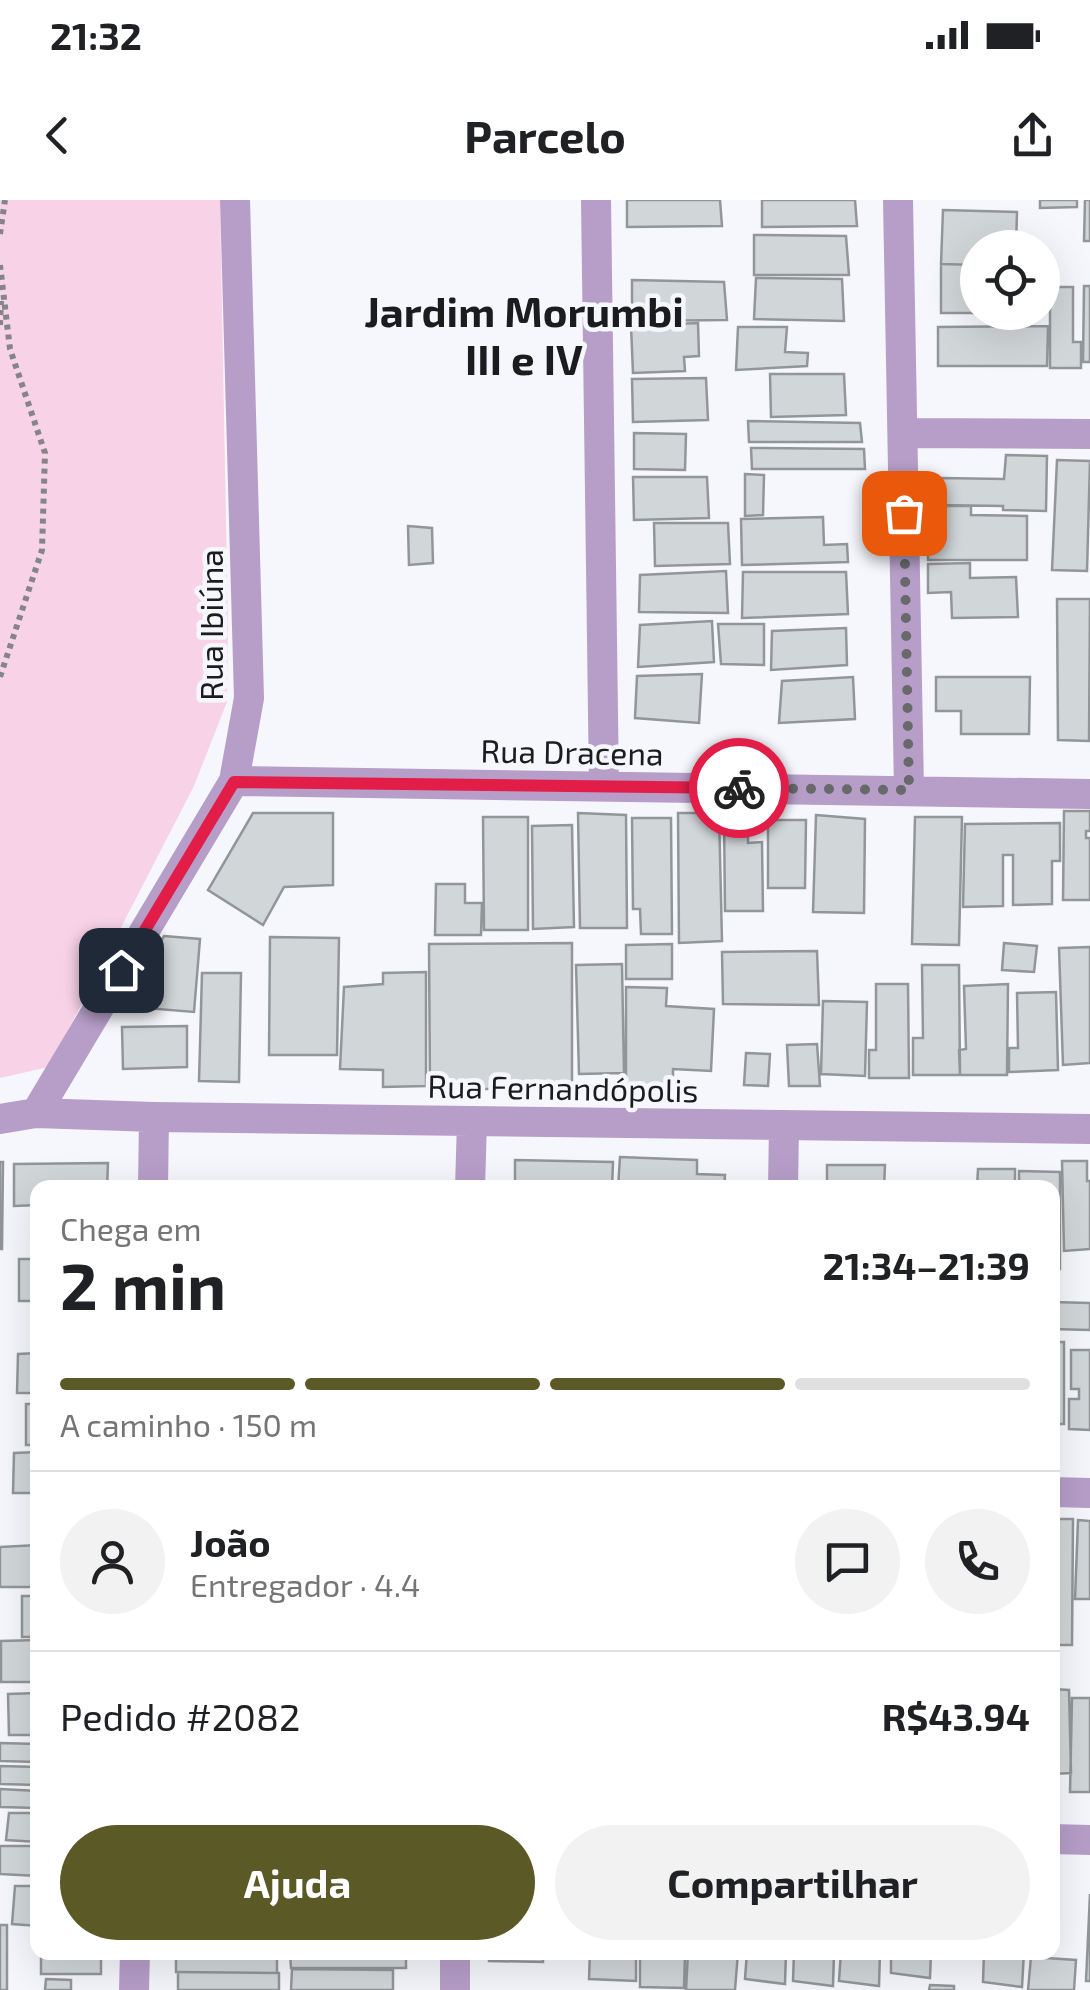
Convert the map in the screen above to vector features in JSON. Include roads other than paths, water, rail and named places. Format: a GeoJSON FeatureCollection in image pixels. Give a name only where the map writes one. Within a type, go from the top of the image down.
{"type":"FeatureCollection","features":[{"type":"Feature","properties":{"kind":"street","name":"Rua Ibiúna"},"geometry":{"type":"LineString","coordinates":[[36,1113],[234,782],[250,698],[235,200]]}},
{"type":"Feature","properties":{"kind":"street"},"geometry":{"type":"LineString","coordinates":[[596,200],[604,786]]}},
{"type":"Feature","properties":{"kind":"street"},"geometry":{"type":"LineString","coordinates":[[898,200],[909,790]]}},
{"type":"Feature","properties":{"kind":"street"},"geometry":{"type":"LineString","coordinates":[[903,433],[1090,434]]}},
{"type":"Feature","properties":{"kind":"street","name":"Rua Dracena"},"geometry":{"type":"LineString","coordinates":[[234,782],[1090,794]]}},
{"type":"Feature","properties":{"kind":"street","name":"Rua Fernandópolis"},"geometry":{"type":"LineString","coordinates":[[0,1119],[36,1113],[1090,1129]]}},
{"type":"Feature","properties":{"kind":"street"},"geometry":{"type":"LineString","coordinates":[[153,1180],[154,1117]]}},
{"type":"Feature","properties":{"kind":"street"},"geometry":{"type":"LineString","coordinates":[[470,1180],[472,1120]]}},
{"type":"Feature","properties":{"kind":"street"},"geometry":{"type":"LineString","coordinates":[[783,1180],[784,1125]]}},
{"type":"Feature","properties":{"kind":"street"},"geometry":{"type":"LineString","coordinates":[[1060,1492],[1090,1493]]}},
{"type":"Feature","properties":{"kind":"street"},"geometry":{"type":"LineString","coordinates":[[1060,1839],[1090,1840]]}},
{"type":"Feature","properties":{"kind":"street"},"geometry":{"type":"LineString","coordinates":[[134,1990],[135,1960]]}},
{"type":"Feature","properties":{"kind":"street"},"geometry":{"type":"LineString","coordinates":[[455,1960],[455,1990]]}},
{"type":"Feature","properties":{"kind":"district","name":"Jardim Morumbi III e IV"},"geometry":{"type":"Point","coordinates":[524,334]}}]}
